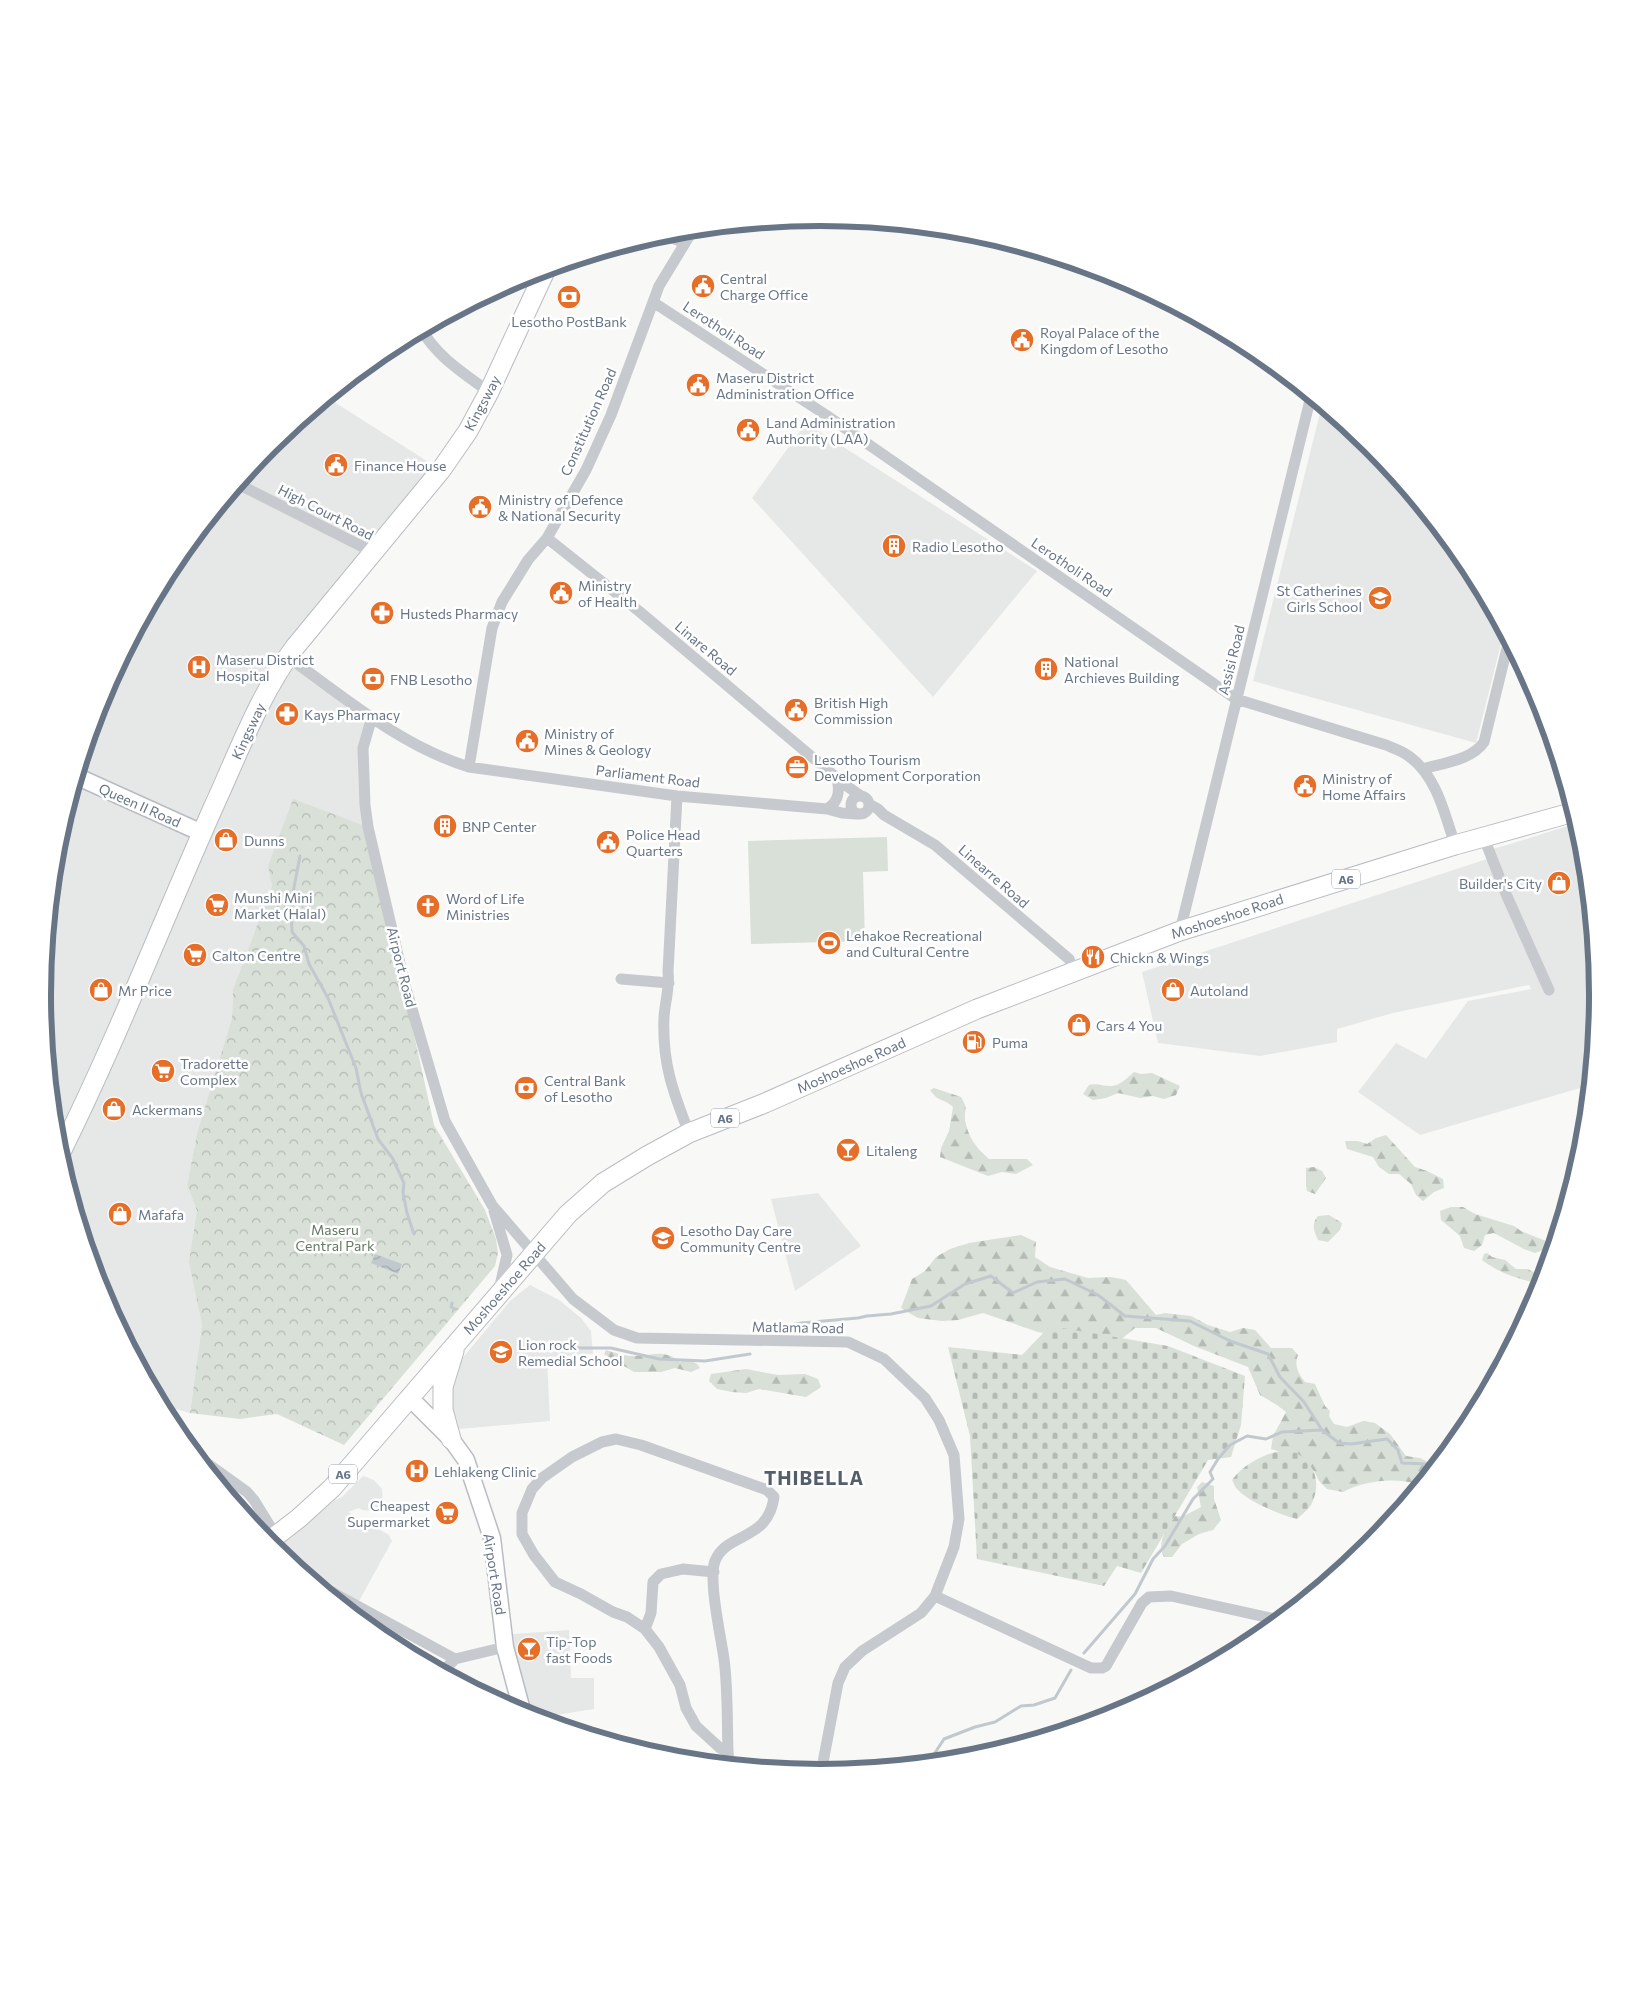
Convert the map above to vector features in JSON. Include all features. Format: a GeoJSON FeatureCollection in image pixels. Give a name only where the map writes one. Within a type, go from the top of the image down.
{"type":"FeatureCollection","features":[{"type":"Feature","properties":{"kind":"main road","name":"Kingsway"},"geometry":{"type":"LineString","coordinates":[[66,1142],[108,1051],[202,833],[274,677],[288,657],[441,470],[468,431],[489,392],[542,278]]}},
{"type":"Feature","properties":{"kind":"main road","name":"Queen II Road"},"geometry":{"type":"LineString","coordinates":[[82,779],[202,833]]}},
{"type":"Feature","properties":{"kind":"main road","name":"Moshoeshoe Road"},"geometry":{"type":"LineString","coordinates":[[275,1537],[332,1488],[568,1214],[603,1184],[647,1156],[689,1133],[765,1103],[977,1009],[1180,931],[1455,845],[1568,814]]}},
{"type":"Feature","properties":{"kind":"main road"},"geometry":{"type":"LineString","coordinates":[[451,1439],[443,1410],[443,1387],[457,1342]]}},
{"type":"Feature","properties":{"kind":"main road","name":"Airport Road"},"geometry":{"type":"LineString","coordinates":[[409,1397],[451,1439],[466,1460],[492,1538],[505,1647],[520,1703]]}},
{"type":"Feature","properties":{"kind":"street","name":"Constitution Road"},"geometry":{"type":"LineString","coordinates":[[469,767],[492,628],[502,602],[516,577],[547,538],[586,470],[611,415],[659,286],[688,238]]}},
{"type":"Feature","properties":{"kind":"street"},"geometry":{"type":"LineString","coordinates":[[677,240],[684,243]]}},
{"type":"Feature","properties":{"kind":"street","name":"Lerotholi Road"},"geometry":{"type":"LineString","coordinates":[[653,302],[818,410],[1236,699],[1386,745],[1409,756],[1424,769],[1436,790],[1455,845]]}},
{"type":"Feature","properties":{"kind":"street"},"geometry":{"type":"LineString","coordinates":[[425,336],[448,362],[489,392]]}},
{"type":"Feature","properties":{"kind":"street","name":"Assisi Road"},"geometry":{"type":"LineString","coordinates":[[1180,931],[1310,403]]}},
{"type":"Feature","properties":{"kind":"street","name":"High Court Road"},"geometry":{"type":"LineString","coordinates":[[243,487],[373,552]]}},
{"type":"Feature","properties":{"kind":"street","name":"Linare Road"},"geometry":{"type":"LineString","coordinates":[[547,538],[640,612],[841,781],[859,805]]}},
{"type":"Feature","properties":{"kind":"street"},"geometry":{"type":"LineString","coordinates":[[1424,769],[1479,750],[1484,742],[1507,649]]}},
{"type":"Feature","properties":{"kind":"street","name":"Parliament Road"},"geometry":{"type":"LineString","coordinates":[[288,657],[372,717],[422,748],[469,767],[677,796],[830,808],[842,813],[859,805]]}},
{"type":"Feature","properties":{"kind":"street","name":"Airport Road"},"geometry":{"type":"LineString","coordinates":[[372,717],[364,748],[365,805],[368,827],[405,984],[445,1121],[492,1205]]}},
{"type":"Feature","properties":{"kind":"street"},"geometry":{"type":"LineString","coordinates":[[830,808],[839,794],[841,781]]}},
{"type":"Feature","properties":{"kind":"street"},"geometry":{"type":"LineString","coordinates":[[677,796],[668,963],[670,982],[664,1017],[665,1054],[671,1088],[689,1133]]}},
{"type":"Feature","properties":{"kind":"street","name":"Linearre Road"},"geometry":{"type":"LineString","coordinates":[[859,805],[878,809],[884,815],[935,845],[1069,959],[1074,972]]}},
{"type":"Feature","properties":{"kind":"street"},"geometry":{"type":"LineString","coordinates":[[1484,838],[1506,894],[1549,990]]}},
{"type":"Feature","properties":{"kind":"street"},"geometry":{"type":"LineString","coordinates":[[621,979],[670,982]]}},
{"type":"Feature","properties":{"kind":"street"},"geometry":{"type":"LineString","coordinates":[[492,1205],[507,1255],[497,1296]]}},
{"type":"Feature","properties":{"kind":"street","name":"Matlama Road"},"geometry":{"type":"LineString","coordinates":[[492,1205],[573,1299],[614,1330],[636,1338],[848,1342],[884,1359],[925,1398],[939,1420],[954,1455],[959,1519],[954,1547],[935,1596],[921,1613],[862,1651],[845,1667],[838,1683],[823,1764]]}},
{"type":"Feature","properties":{"kind":"street"},"geometry":{"type":"LineString","coordinates":[[728,1751],[720,1748],[696,1726],[686,1708],[680,1685],[659,1647],[645,1629],[627,1617],[613,1612],[555,1582],[534,1555],[522,1534],[522,1513],[532,1490],[542,1478],[572,1457],[602,1442],[616,1439],[641,1446],[767,1490],[774,1497],[773,1506],[762,1525],[749,1535],[722,1550],[715,1562],[714,1592],[724,1661],[729,1759]]}},
{"type":"Feature","properties":{"kind":"street"},"geometry":{"type":"LineString","coordinates":[[215,1469],[247,1492],[254,1500],[267,1529]]}},
{"type":"Feature","properties":{"kind":"street"},"geometry":{"type":"LineString","coordinates":[[645,1629],[648,1626],[651,1614],[653,1582],[661,1574],[683,1569],[714,1572]]}},
{"type":"Feature","properties":{"kind":"street"},"geometry":{"type":"LineString","coordinates":[[935,1596],[1084,1665],[1098,1668],[1106,1666],[1142,1603],[1149,1597],[1171,1596],[1271,1618]]}},
{"type":"Feature","properties":{"kind":"street"},"geometry":{"type":"LineString","coordinates":[[343,1598],[455,1659]]}},
{"type":"Feature","properties":{"kind":"street"},"geometry":{"type":"LineString","coordinates":[[447,1667],[455,1659],[505,1647]]}},
{"type":"Feature","properties":{"kind":"shaded area"},"geometry":{"type":"Polygon","coordinates":[[[333,401],[441,470],[288,657],[372,717],[364,748],[368,827],[293,800],[269,866],[272,886],[233,989],[232,1018],[195,1144],[187,1185],[197,1211],[202,1324],[190,1413],[172,1408],[154,1380],[110,1289],[92,1242],[77,1194],[66,1145],[53,1045],[51,995],[58,895],[66,845],[77,796],[92,748],[110,701],[154,610],[210,527],[242,488],[277,451],[333,401]]]}},
{"type":"Feature","properties":{"kind":"shaded area","name":"St Catherines Girls School"},"geometry":{"type":"Polygon","coordinates":[[[1321,411],[1364,451],[1399,488],[1431,527],[1487,610],[1502,640],[1476,743],[1253,681],[1321,411]]]}},
{"type":"Feature","properties":{"kind":"shaded area"},"geometry":{"type":"Polygon","coordinates":[[[806,423],[1037,571],[933,697],[752,498],[806,423]]]}},
{"type":"Feature","properties":{"kind":"shaded area"},"geometry":{"type":"Polygon","coordinates":[[[1571,825],[1583,895],[1588,945],[1590,995],[1584,1089],[1580,1088],[1420,1135],[1358,1092],[1396,1043],[1426,1059],[1468,1001],[1531,989],[1529,985],[1393,1013],[1337,1029],[1337,1042],[1260,1056],[1158,1043],[1142,972],[1487,859],[1484,851],[1571,825]]]}},
{"type":"Feature","properties":{"kind":"shaded area"},"geometry":{"type":"Polygon","coordinates":[[[818,1193],[861,1246],[795,1291],[771,1199],[818,1193]]]}},
{"type":"Feature","properties":{"kind":"shaded area"},"geometry":{"type":"Polygon","coordinates":[[[530,1285],[559,1300],[581,1318],[591,1331],[593,1354],[547,1357],[550,1421],[459,1429],[449,1395],[455,1367],[510,1301],[530,1285]]]}},
{"type":"Feature","properties":{"kind":"shaded area"},"geometry":{"type":"Polygon","coordinates":[[[363,1476],[374,1480],[382,1489],[383,1503],[374,1511],[359,1508],[348,1512],[389,1535],[392,1541],[358,1603],[320,1579],[284,1545],[286,1539],[335,1500],[342,1497],[363,1476]]]}},
{"type":"Feature","properties":{"kind":"shaded area"},"geometry":{"type":"Polygon","coordinates":[[[569,1630],[571,1678],[594,1678],[594,1709],[552,1716],[529,1707],[520,1681],[513,1634],[569,1630]]]}},
{"type":"Feature","properties":{"kind":"green space","name":"Maseru Central Park"},"geometry":{"type":"Polygon","coordinates":[[[293,799],[368,827],[434,1125],[485,1210],[496,1239],[498,1253],[495,1266],[344,1445],[277,1414],[240,1419],[190,1413],[202,1324],[189,1262],[197,1211],[187,1185],[197,1134],[232,1018],[233,989],[272,886],[268,866],[293,799]]]}},
{"type":"Feature","properties":{"kind":"green space"},"geometry":{"type":"Polygon","coordinates":[[[887,837],[888,871],[863,872],[865,941],[751,944],[748,841],[887,837]]]}},
{"type":"Feature","properties":{"kind":"green space"},"geometry":{"type":"Polygon","coordinates":[[[1134,1072],[1141,1074],[1152,1073],[1180,1086],[1176,1095],[1164,1099],[1153,1096],[1140,1098],[1118,1093],[1106,1098],[1093,1100],[1083,1094],[1089,1085],[1113,1086],[1123,1082],[1134,1072]]]}},
{"type":"Feature","properties":{"kind":"green space"},"geometry":{"type":"Polygon","coordinates":[[[934,1088],[961,1097],[966,1107],[965,1120],[970,1137],[980,1151],[989,1159],[1027,1159],[1033,1165],[1016,1174],[1002,1172],[988,1176],[940,1157],[941,1148],[949,1131],[953,1107],[933,1094],[930,1090],[934,1088]]]}},
{"type":"Feature","properties":{"kind":"green space"},"geometry":{"type":"Polygon","coordinates":[[[1386,1135],[1415,1167],[1443,1179],[1444,1188],[1434,1192],[1423,1201],[1416,1195],[1411,1184],[1399,1174],[1389,1174],[1379,1167],[1373,1157],[1347,1149],[1345,1141],[1358,1141],[1367,1144],[1376,1138],[1386,1135]]]}},
{"type":"Feature","properties":{"kind":"green space"},"geometry":{"type":"Polygon","coordinates":[[[1314,1167],[1322,1171],[1326,1178],[1315,1194],[1307,1191],[1306,1186],[1306,1168],[1314,1167]]]}},
{"type":"Feature","properties":{"kind":"green space"},"geometry":{"type":"Polygon","coordinates":[[[1451,1207],[1463,1207],[1475,1214],[1514,1226],[1521,1231],[1546,1241],[1546,1249],[1535,1253],[1494,1233],[1485,1235],[1482,1245],[1474,1251],[1464,1248],[1460,1236],[1441,1220],[1440,1211],[1451,1207]]]}},
{"type":"Feature","properties":{"kind":"green space"},"geometry":{"type":"Polygon","coordinates":[[[1329,1215],[1342,1223],[1340,1230],[1328,1242],[1318,1240],[1314,1231],[1314,1222],[1318,1216],[1329,1215]]]}},
{"type":"Feature","properties":{"kind":"green space"},"geometry":{"type":"Polygon","coordinates":[[[1021,1235],[1036,1242],[1035,1257],[1050,1267],[1088,1278],[1111,1277],[1126,1280],[1156,1315],[1165,1313],[1191,1316],[1208,1325],[1230,1332],[1243,1328],[1255,1330],[1271,1348],[1292,1348],[1298,1355],[1296,1363],[1299,1372],[1305,1382],[1315,1384],[1325,1406],[1330,1411],[1329,1416],[1334,1424],[1347,1427],[1363,1421],[1375,1423],[1390,1434],[1406,1456],[1420,1458],[1431,1463],[1414,1484],[1401,1481],[1381,1481],[1371,1482],[1343,1492],[1327,1489],[1319,1481],[1314,1471],[1290,1450],[1278,1451],[1271,1449],[1273,1436],[1286,1412],[1260,1395],[1248,1367],[1194,1346],[1156,1328],[1135,1328],[1113,1346],[1038,1332],[983,1313],[958,1320],[942,1321],[918,1318],[901,1308],[912,1279],[925,1271],[936,1257],[950,1249],[969,1243],[1021,1235]]]}},
{"type":"Feature","properties":{"kind":"green space"},"geometry":{"type":"Polygon","coordinates":[[[1487,1253],[1492,1257],[1505,1260],[1516,1269],[1528,1269],[1533,1272],[1538,1271],[1534,1282],[1495,1269],[1482,1260],[1484,1254],[1487,1253]]]}},
{"type":"Feature","properties":{"kind":"green space"},"geometry":{"type":"Polygon","coordinates":[[[1050,1326],[1168,1346],[1245,1376],[1241,1425],[1231,1457],[1208,1460],[1141,1573],[1117,1566],[1104,1586],[977,1559],[970,1436],[948,1347],[1022,1355],[1050,1326]]]}},
{"type":"Feature","properties":{"kind":"green space"},"geometry":{"type":"Polygon","coordinates":[[[606,1350],[630,1356],[668,1355],[680,1362],[688,1359],[700,1368],[691,1372],[675,1368],[661,1372],[634,1372],[604,1354],[606,1350]]]}},
{"type":"Feature","properties":{"kind":"green space"},"geometry":{"type":"Polygon","coordinates":[[[746,1369],[778,1375],[805,1374],[818,1379],[821,1387],[806,1397],[759,1389],[746,1393],[732,1392],[717,1389],[709,1381],[711,1374],[746,1369]]]}},
{"type":"Feature","properties":{"kind":"green space"},"geometry":{"type":"Polygon","coordinates":[[[1287,1449],[1296,1453],[1309,1464],[1316,1478],[1315,1496],[1311,1505],[1297,1519],[1274,1511],[1243,1495],[1232,1480],[1243,1468],[1256,1460],[1271,1453],[1287,1449]]]}},
{"type":"Feature","properties":{"kind":"green space"},"geometry":{"type":"Polygon","coordinates":[[[1202,1482],[1214,1486],[1214,1499],[1221,1520],[1213,1530],[1199,1534],[1182,1544],[1172,1557],[1164,1557],[1161,1546],[1162,1541],[1175,1516],[1182,1517],[1201,1507],[1197,1487],[1202,1482]]]}},
{"type":"Feature","properties":{"kind":"water"},"geometry":{"type":"Polygon","coordinates":[[[375,1254],[402,1264],[398,1274],[371,1263],[375,1254]]]}},
{"type":"Feature","properties":{"kind":"waterway"},"geometry":{"type":"LineString","coordinates":[[300,856],[291,903],[292,932],[304,946],[309,964],[328,998],[356,1068],[361,1093],[378,1139],[393,1159],[404,1183],[403,1193],[414,1234]]}},
{"type":"Feature","properties":{"kind":"waterway"},"geometry":{"type":"LineString","coordinates":[[765,1331],[801,1323],[891,1314],[931,1306],[965,1284],[991,1276],[1013,1293],[1037,1282],[1065,1279],[1098,1295],[1125,1316],[1190,1321],[1230,1341],[1268,1354],[1280,1377],[1304,1402],[1322,1430],[1339,1443],[1351,1444],[1387,1439],[1398,1450],[1402,1463],[1429,1465]]}},
{"type":"Feature","properties":{"kind":"waterway"},"geometry":{"type":"LineString","coordinates":[[452,1303],[451,1307],[455,1309]]}},
{"type":"Feature","properties":{"kind":"waterway"},"geometry":{"type":"LineString","coordinates":[[554,1348],[611,1348],[659,1359],[705,1361],[750,1354]]}},
{"type":"Feature","properties":{"kind":"waterway"},"geometry":{"type":"LineString","coordinates":[[1084,1653],[1135,1594],[1153,1559],[1165,1546],[1193,1499],[1213,1479],[1210,1472],[1230,1445],[1247,1436],[1266,1439],[1282,1432],[1322,1430]]}},
{"type":"Feature","properties":{"kind":"waterway"},"geometry":{"type":"LineString","coordinates":[[933,1756],[944,1739],[975,1727],[995,1722],[1021,1706],[1034,1705],[1055,1698],[1071,1670]]}},
{"type":"Feature","properties":{"kind":"place","name":"Central Charge Office"},"geometry":{"type":"Point","coordinates":[703,286]}},
{"type":"Feature","properties":{"kind":"place","name":"Lesotho PostBank"},"geometry":{"type":"Point","coordinates":[569,297]}},
{"type":"Feature","properties":{"kind":"place","name":"Royal Palace of the Kingdom of Lesotho"},"geometry":{"type":"Point","coordinates":[1022,340]}},
{"type":"Feature","properties":{"kind":"place","name":"Maseru District Administration Office"},"geometry":{"type":"Point","coordinates":[698,385]}},
{"type":"Feature","properties":{"kind":"place","name":"Land Administration Authority (LAA)"},"geometry":{"type":"Point","coordinates":[748,430]}},
{"type":"Feature","properties":{"kind":"place","name":"Finance House"},"geometry":{"type":"Point","coordinates":[336,465]}},
{"type":"Feature","properties":{"kind":"place","name":"Ministry of Defence & National Security"},"geometry":{"type":"Point","coordinates":[480,507]}},
{"type":"Feature","properties":{"kind":"place","name":"Radio Lesotho"},"geometry":{"type":"Point","coordinates":[894,546]}},
{"type":"Feature","properties":{"kind":"place","name":"Ministry of Health"},"geometry":{"type":"Point","coordinates":[561,593]}},
{"type":"Feature","properties":{"kind":"place","name":"St Catherines Girls School"},"geometry":{"type":"Point","coordinates":[1380,598]}},
{"type":"Feature","properties":{"kind":"place","name":"Husteds Pharmacy"},"geometry":{"type":"Point","coordinates":[382,613]}},
{"type":"Feature","properties":{"kind":"place","name":"Maseru District Hospital"},"geometry":{"type":"Point","coordinates":[199,667]}},
{"type":"Feature","properties":{"kind":"place","name":"National Archieves Building"},"geometry":{"type":"Point","coordinates":[1046,669]}},
{"type":"Feature","properties":{"kind":"place","name":"FNB Lesotho"},"geometry":{"type":"Point","coordinates":[373,679]}},
{"type":"Feature","properties":{"kind":"place","name":"British High Commission"},"geometry":{"type":"Point","coordinates":[796,710]}},
{"type":"Feature","properties":{"kind":"place","name":"Kays Pharmacy"},"geometry":{"type":"Point","coordinates":[287,714]}},
{"type":"Feature","properties":{"kind":"place","name":"Ministry of Mines & Geology"},"geometry":{"type":"Point","coordinates":[527,741]}},
{"type":"Feature","properties":{"kind":"place","name":"Lesotho Tourism Development Corporation"},"geometry":{"type":"Point","coordinates":[797,767]}},
{"type":"Feature","properties":{"kind":"place","name":"Ministry of Home Affairs"},"geometry":{"type":"Point","coordinates":[1305,786]}},
{"type":"Feature","properties":{"kind":"place","name":"BNP Center"},"geometry":{"type":"Point","coordinates":[445,826]}},
{"type":"Feature","properties":{"kind":"place","name":"Dunns"},"geometry":{"type":"Point","coordinates":[226,840]}},
{"type":"Feature","properties":{"kind":"place","name":"Police Head Quarters"},"geometry":{"type":"Point","coordinates":[608,842]}},
{"type":"Feature","properties":{"kind":"place","name":"Builder's City"},"geometry":{"type":"Point","coordinates":[1559,883]}},
{"type":"Feature","properties":{"kind":"place","name":"Munshi Mini Market (Halal)"},"geometry":{"type":"Point","coordinates":[217,905]}},
{"type":"Feature","properties":{"kind":"place","name":"Word of Life Ministries"},"geometry":{"type":"Point","coordinates":[428,906]}},
{"type":"Feature","properties":{"kind":"place","name":"Lehakoe Recreational and Cultural Centre"},"geometry":{"type":"Point","coordinates":[829,943]}},
{"type":"Feature","properties":{"kind":"place","name":"Calton Centre"},"geometry":{"type":"Point","coordinates":[195,955]}},
{"type":"Feature","properties":{"kind":"place","name":"Chickn & Wings"},"geometry":{"type":"Point","coordinates":[1093,957]}},
{"type":"Feature","properties":{"kind":"place","name":"Mr Price"},"geometry":{"type":"Point","coordinates":[101,990]}},
{"type":"Feature","properties":{"kind":"place","name":"Autoland"},"geometry":{"type":"Point","coordinates":[1173,990]}},
{"type":"Feature","properties":{"kind":"place","name":"Cars 4 You"},"geometry":{"type":"Point","coordinates":[1079,1025]}},
{"type":"Feature","properties":{"kind":"place","name":"Puma"},"geometry":{"type":"Point","coordinates":[974,1042]}},
{"type":"Feature","properties":{"kind":"place","name":"Tradorette Complex"},"geometry":{"type":"Point","coordinates":[163,1071]}},
{"type":"Feature","properties":{"kind":"place","name":"Central Bank of Lesotho"},"geometry":{"type":"Point","coordinates":[526,1088]}},
{"type":"Feature","properties":{"kind":"place","name":"Ackermans"},"geometry":{"type":"Point","coordinates":[114,1109]}},
{"type":"Feature","properties":{"kind":"place","name":"Litaleng"},"geometry":{"type":"Point","coordinates":[848,1150]}},
{"type":"Feature","properties":{"kind":"place","name":"Mafafa"},"geometry":{"type":"Point","coordinates":[120,1214]}},
{"type":"Feature","properties":{"kind":"place","name":"Lesotho Day Care Community Centre"},"geometry":{"type":"Point","coordinates":[663,1238]}},
{"type":"Feature","properties":{"kind":"place","name":"Lion rock Remedial School"},"geometry":{"type":"Point","coordinates":[501,1352]}},
{"type":"Feature","properties":{"kind":"place","name":"Lehlakeng Clinic"},"geometry":{"type":"Point","coordinates":[417,1471]}},
{"type":"Feature","properties":{"kind":"place","name":"Cheapest Supermarket"},"geometry":{"type":"Point","coordinates":[447,1513]}},
{"type":"Feature","properties":{"kind":"place","name":"Tip-Top fast Foods"},"geometry":{"type":"Point","coordinates":[529,1649]}},
{"type":"Feature","properties":{"kind":"district","name":"THIBELLA"},"geometry":{"type":"Point","coordinates":[814,1477]}}]}
